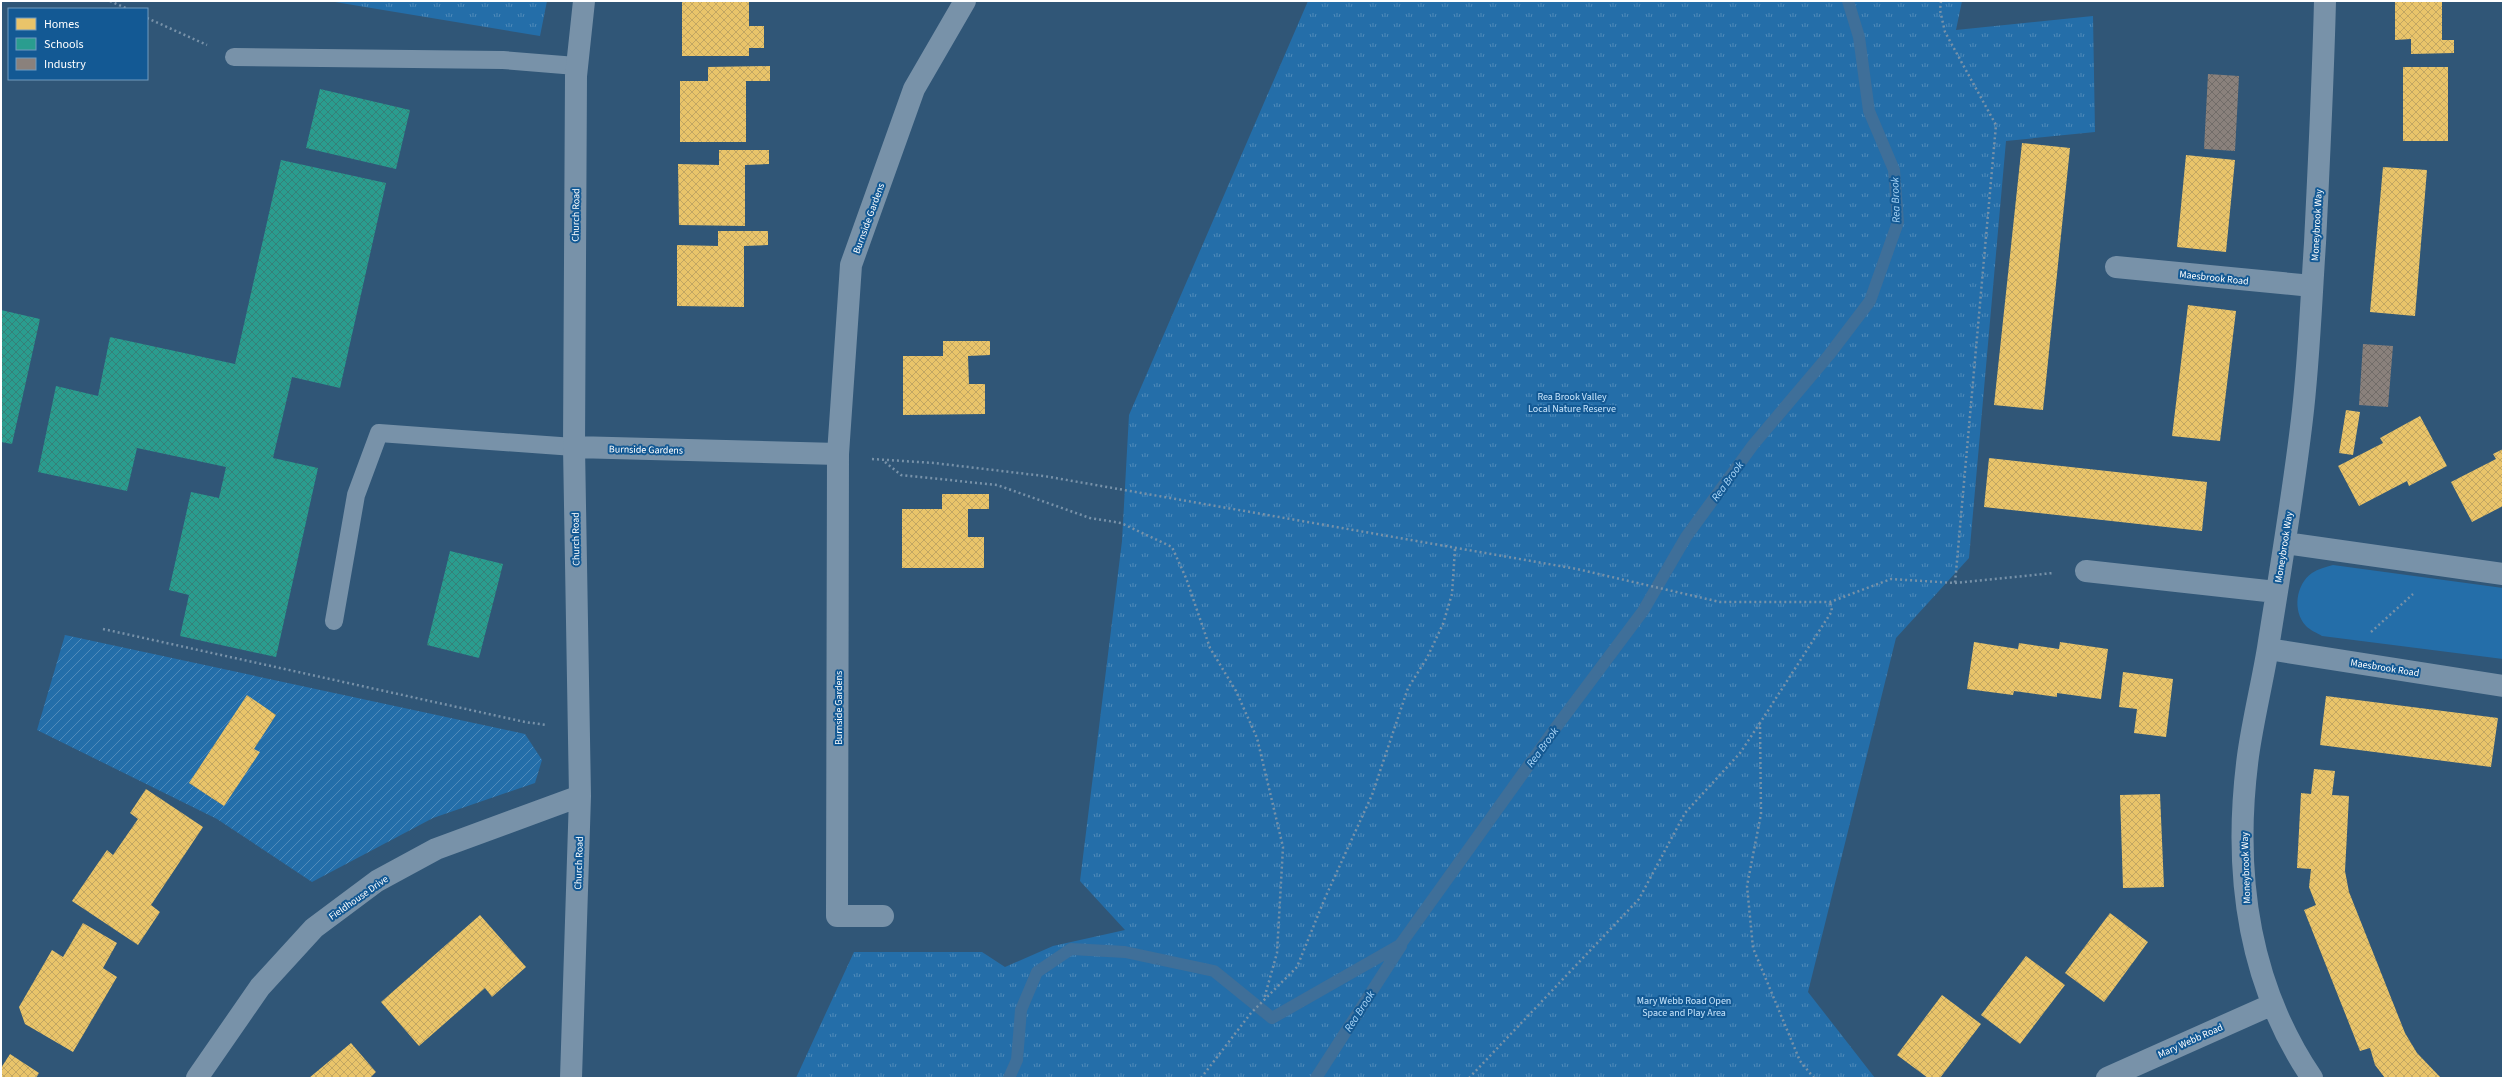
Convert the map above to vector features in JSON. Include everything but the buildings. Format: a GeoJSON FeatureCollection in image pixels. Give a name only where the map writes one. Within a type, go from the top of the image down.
{"type":"FeatureCollection","features":[{"type":"Feature","properties":{"kind":"street","name":"Church Road"},"geometry":{"type":"LineString","coordinates":[[571,1078],[580,796],[574,447],[576,66],[584,1]]}},
{"type":"Feature","properties":{"kind":"street","name":"Burnside Gardens"},"geometry":{"type":"LineString","coordinates":[[883,916],[837,916],[838,454],[851,265],[914,89],[965,1]]}},
{"type":"Feature","properties":{"kind":"street","name":"Moneybrook Way"},"geometry":{"type":"LineString","coordinates":[[2312,1078],[2294,1052],[2273,1004],[2254,951],[2245,901],[2243,805],[2248,755],[2268,649],[2285,543],[2302,416],[2312,286],[2323,93],[2325,1]]}},
{"type":"Feature","properties":{"kind":"street","name":"Maesbrook Road"},"geometry":{"type":"LineString","coordinates":[[2116,267],[2312,286]]}},
{"type":"Feature","properties":{"kind":"street","name":"Burnside Gardens"},"geometry":{"type":"LineString","coordinates":[[574,447],[838,454]]}},
{"type":"Feature","properties":{"kind":"street"},"geometry":{"type":"LineString","coordinates":[[2285,543],[2503,574]]}},
{"type":"Feature","properties":{"kind":"street"},"geometry":{"type":"LineString","coordinates":[[2086,571],[2276,592]]}},
{"type":"Feature","properties":{"kind":"street","name":"Maesbrook Road"},"geometry":{"type":"LineString","coordinates":[[2268,649],[2503,686]]}},
{"type":"Feature","properties":{"kind":"street","name":"Fieldhouse Drive"},"geometry":{"type":"LineString","coordinates":[[197,1078],[270,976],[314,928],[377,881],[436,849],[580,796]]}},
{"type":"Feature","properties":{"kind":"street","name":"Mary Webb Road"},"geometry":{"type":"LineString","coordinates":[[2108,1078],[2273,1004]]}},
{"type":"Feature","properties":{"kind":"lane"},"geometry":{"type":"LineString","coordinates":[[234,57],[503,60],[576,66]]}},
{"type":"Feature","properties":{"kind":"lane"},"geometry":{"type":"LineString","coordinates":[[334,621],[356,495],[379,433],[574,447]]}},
{"type":"Feature","properties":{"kind":"path"},"geometry":{"type":"LineString","coordinates":[[110,1],[126,8]]}},
{"type":"Feature","properties":{"kind":"path"},"geometry":{"type":"LineString","coordinates":[[1942,1],[1940,10],[1944,32],[1996,125],[1954,583]]}},
{"type":"Feature","properties":{"kind":"path"},"geometry":{"type":"LineString","coordinates":[[148,18],[234,57]]}},
{"type":"Feature","properties":{"kind":"path"},"geometry":{"type":"LineString","coordinates":[[838,454],[885,461],[934,463],[1044,476],[1455,549],[1577,569],[1720,602],[1830,602],[1891,579],[1954,583],[2086,571]]}},
{"type":"Feature","properties":{"kind":"path"},"geometry":{"type":"LineString","coordinates":[[885,461],[901,475],[997,485],[1090,518],[1121,523],[1172,547],[1186,578],[1210,648],[1236,691],[1257,738],[1283,847],[1277,953],[1264,999]]}},
{"type":"Feature","properties":{"kind":"path"},"geometry":{"type":"LineString","coordinates":[[1201,1078],[1250,1013],[1297,967],[1325,898],[1372,795],[1408,688],[1427,658],[1442,624],[1452,594],[1455,549]]}},
{"type":"Feature","properties":{"kind":"path"},"geometry":{"type":"LineString","coordinates":[[2354,662],[2356,645],[2425,584],[2428,564]]}},
{"type":"Feature","properties":{"kind":"path"},"geometry":{"type":"LineString","coordinates":[[1469,1078],[1639,899],[1685,813],[1740,754],[1832,611],[1830,602]]}},
{"type":"Feature","properties":{"kind":"path"},"geometry":{"type":"LineString","coordinates":[[103,629],[525,722],[579,728]]}},
{"type":"Feature","properties":{"kind":"path"},"geometry":{"type":"LineString","coordinates":[[1760,723],[1761,814],[1747,886],[1753,948],[1800,1061],[1814,1078]]}},
{"type":"Feature","properties":{"kind":"green space"},"geometry":{"type":"Polygon","coordinates":[[[329,1],[547,1],[540,36],[329,1]]]}},
{"type":"Feature","properties":{"kind":"green space","name":"Rea Brook Valley Local Nature Reserve"},"geometry":{"type":"Polygon","coordinates":[[[1308,1],[1962,1],[1956,30],[2093,16],[2095,132],[2006,141],[1969,558],[1896,638],[1808,992],[1875,1078],[796,1078],[854,952],[982,952],[1005,967],[1053,946],[1125,930],[1080,881],[1122,541],[1129,415],[1308,1]]]}},
{"type":"Feature","properties":{"kind":"green space"},"geometry":{"type":"Polygon","coordinates":[[[2333,565],[2503,588],[2503,659],[2322,636],[2309,629],[2299,613],[2299,591],[2302,584],[2312,573],[2319,569],[2333,565]]]}},
{"type":"Feature","properties":{"kind":"green space"},"geometry":{"type":"Polygon","coordinates":[[[65,635],[525,734],[542,760],[535,783],[433,818],[312,882],[217,819],[37,730],[65,635]],[[247,696],[189,783],[224,806],[259,753],[254,749],[276,715],[247,696]]]}},
{"type":"Feature","properties":{"kind":"waterway","name":"Rea Brook"},"geometry":{"type":"LineString","coordinates":[[1009,1078],[1017,1060],[1021,1010],[1037,972],[1071,949],[1125,952],[1214,971],[1272,1018],[1400,945],[1554,730],[1643,611],[1686,537],[1753,445],[1829,355],[1870,301],[1898,222],[1894,170],[1869,111],[1859,37],[1848,1]]}},
{"type":"Feature","properties":{"kind":"waterway","name":"Rea Brook"},"geometry":{"type":"LineString","coordinates":[[1316,1078],[1401,946]]}},
{"type":"Feature","properties":{"kind":"park label","name":"Mary Webb Road Open Space and Play Area"},"geometry":{"type":"Point","coordinates":[1684,1006]}}]}
